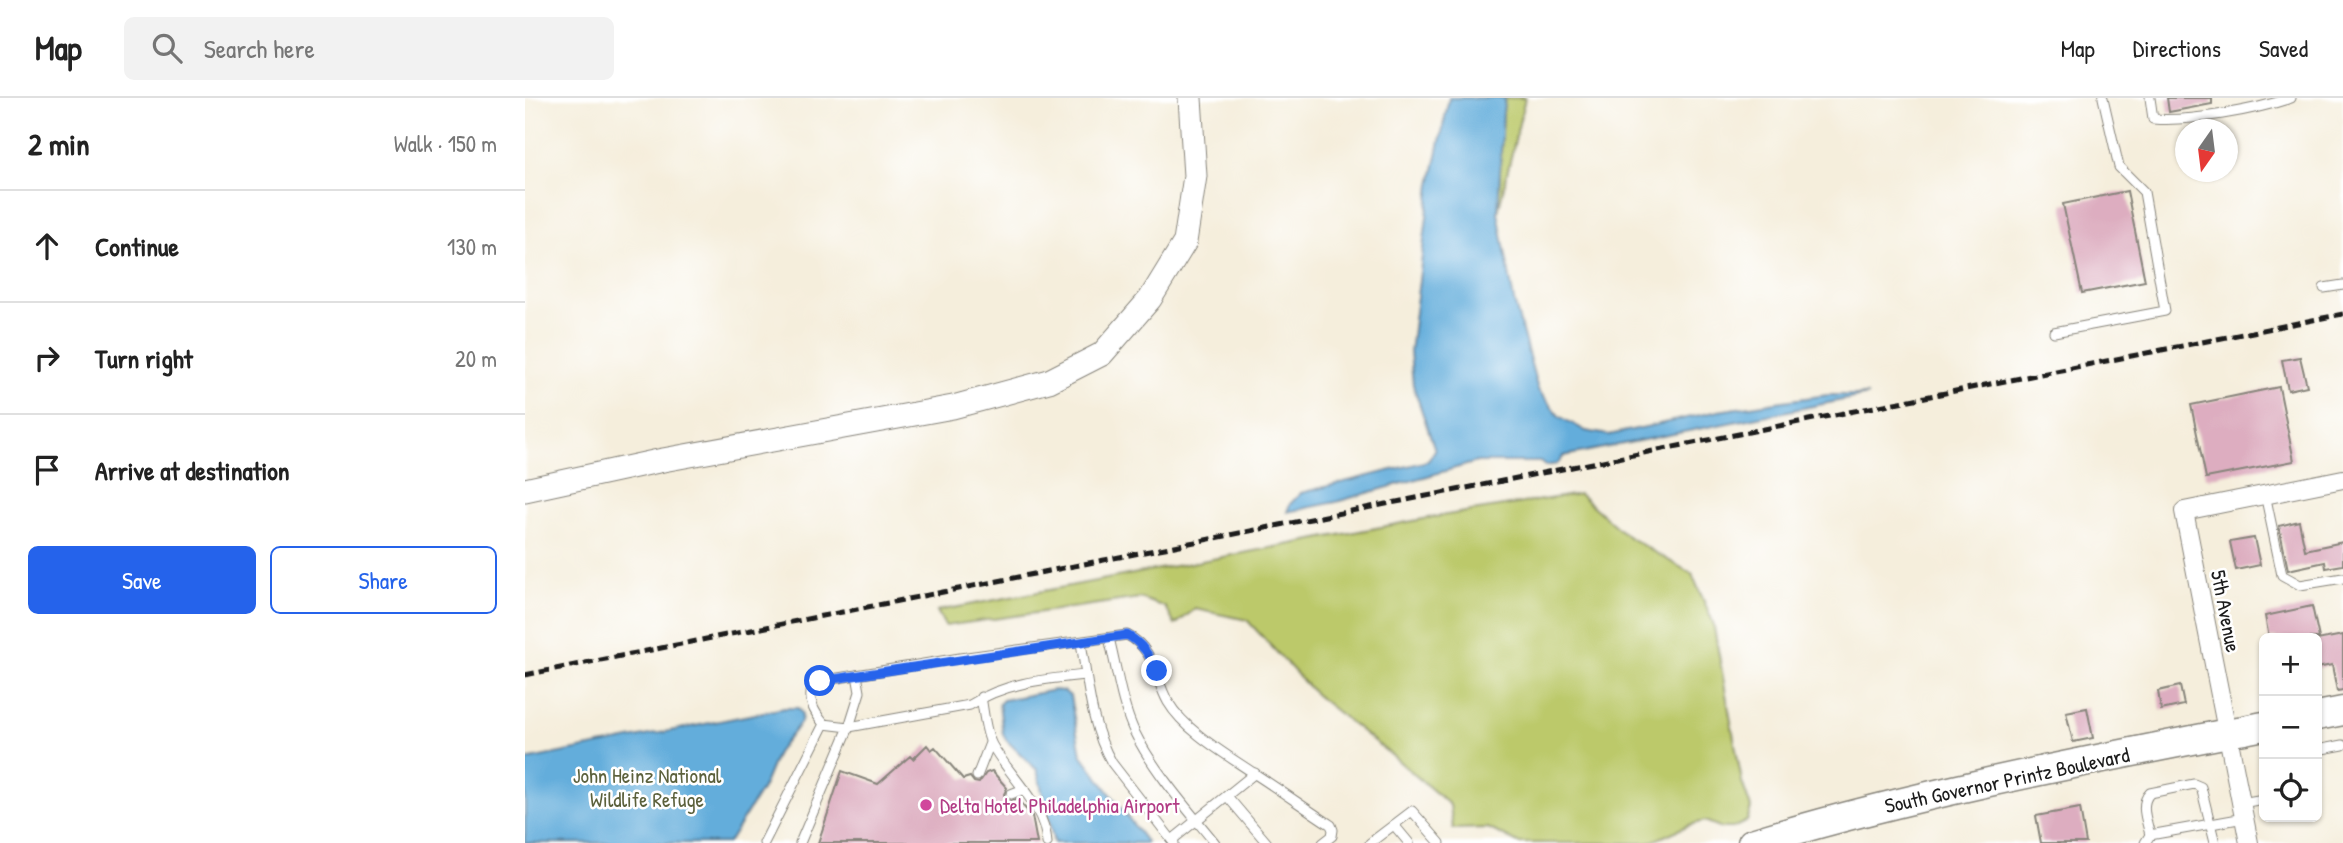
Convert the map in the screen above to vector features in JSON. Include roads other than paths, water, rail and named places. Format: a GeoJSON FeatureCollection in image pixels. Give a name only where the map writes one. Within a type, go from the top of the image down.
{"type":"FeatureCollection","features":[{"type":"Feature","properties":{"kind":"main road"},"geometry":{"type":"LineString","coordinates":[[2322,715],[2343,711]]}},
{"type":"Feature","properties":{"kind":"main road","name":"South Governor Printz Boulevard"},"geometry":{"type":"LineString","coordinates":[[1761,842],[1960,788],[2259,727]]}},
{"type":"Feature","properties":{"kind":"street"},"geometry":{"type":"LineString","coordinates":[[525,490],[663,460],[953,407],[1049,382],[1102,354],[1150,299],[1185,242],[1195,176],[1190,98]]}},
{"type":"Feature","properties":{"kind":"street"},"geometry":{"type":"LineString","coordinates":[[2265,494],[2343,479]]}},
{"type":"Feature","properties":{"kind":"street","name":"5th Avenue"},"geometry":{"type":"LineString","coordinates":[[2249,843],[2184,510],[2265,494]]}},
{"type":"Feature","properties":{"kind":"lane"},"geometry":{"type":"LineString","coordinates":[[2054,332],[2165,311],[2144,192],[2119,167],[2103,98]]}},
{"type":"Feature","properties":{"kind":"lane"},"geometry":{"type":"LineString","coordinates":[[2150,98],[2153,119],[2170,120],[2268,105],[2291,98]]}},
{"type":"Feature","properties":{"kind":"lane"},"geometry":{"type":"LineString","coordinates":[[2324,288],[2343,285]]}},
{"type":"Feature","properties":{"kind":"lane"},"geometry":{"type":"LineString","coordinates":[[2265,494],[2282,575],[2300,584],[2343,578]]}},
{"type":"Feature","properties":{"kind":"lane"},"geometry":{"type":"LineString","coordinates":[[1086,675],[1021,682],[981,697],[969,705],[849,727],[824,724],[817,716],[810,699],[813,685],[820,681],[1127,635],[1139,641],[1149,654],[1168,702],[1182,719],[1225,754],[1331,825],[1332,836],[1324,843]]}},
{"type":"Feature","properties":{"kind":"lane"},"geometry":{"type":"LineString","coordinates":[[1109,638],[1127,715],[1135,733],[1147,754],[1215,843]]}},
{"type":"Feature","properties":{"kind":"lane"},"geometry":{"type":"LineString","coordinates":[[1080,643],[1097,731],[1104,749],[1173,842],[1255,774]]}},
{"type":"Feature","properties":{"kind":"lane"},"geometry":{"type":"LineString","coordinates":[[800,843],[849,727],[860,692],[857,675]]}},
{"type":"Feature","properties":{"kind":"lane"},"geometry":{"type":"LineString","coordinates":[[981,697],[990,743],[1024,789],[1046,829],[1047,843]]}},
{"type":"Feature","properties":{"kind":"lane"},"geometry":{"type":"LineString","coordinates":[[764,843],[824,724]]}},
{"type":"Feature","properties":{"kind":"lane"},"geometry":{"type":"LineString","coordinates":[[977,776],[990,743]]}},
{"type":"Feature","properties":{"kind":"lane"},"geometry":{"type":"LineString","coordinates":[[2322,749],[2343,745]]}},
{"type":"Feature","properties":{"kind":"lane"},"geometry":{"type":"LineString","coordinates":[[2215,843],[2212,824],[2201,787],[2195,784],[2175,786],[2145,797],[2148,839],[2212,824],[2259,802]]}},
{"type":"Feature","properties":{"kind":"lane"},"geometry":{"type":"LineString","coordinates":[[1011,794],[1024,789]]}},
{"type":"Feature","properties":{"kind":"lane"},"geometry":{"type":"LineString","coordinates":[[1227,796],[1267,843]]}},
{"type":"Feature","properties":{"kind":"lane"},"geometry":{"type":"LineString","coordinates":[[1370,843],[1412,811],[1440,843]]}},
{"type":"Feature","properties":{"kind":"lane"},"geometry":{"type":"LineString","coordinates":[[1394,825],[1409,843]]}},
{"type":"Feature","properties":{"kind":"water"},"geometry":{"type":"Polygon","coordinates":[[[1449,98],[1505,98],[1498,212],[1514,301],[1538,390],[1559,416],[1586,431],[1609,435],[1718,411],[1828,395],[1868,395],[1564,456],[1557,464],[1545,466],[1540,462],[1477,462],[1336,502],[1287,512],[1290,504],[1301,493],[1428,461],[1435,450],[1413,385],[1410,352],[1431,184],[1449,98]]]}},
{"type":"Feature","properties":{"kind":"water"},"geometry":{"type":"Polygon","coordinates":[[[1054,690],[1064,691],[1070,696],[1081,754],[1147,843],[1054,843],[1037,770],[1006,740],[999,704],[1003,700],[1054,690]]]}},
{"type":"Feature","properties":{"kind":"water","name":"John Heinz National Wildlife Refuge"},"geometry":{"type":"Polygon","coordinates":[[[784,708],[798,708],[802,714],[801,722],[777,753],[763,787],[728,843],[525,843],[525,760],[784,708]]]}},
{"type":"Feature","properties":{"kind":"railway"},"geometry":{"type":"LineString","coordinates":[[525,675],[2343,314]]}},
{"type":"Feature","properties":{"kind":"place","name":"Delta Hotel Philadelphia Airport"},"geometry":{"type":"Point","coordinates":[926,805]}}]}
